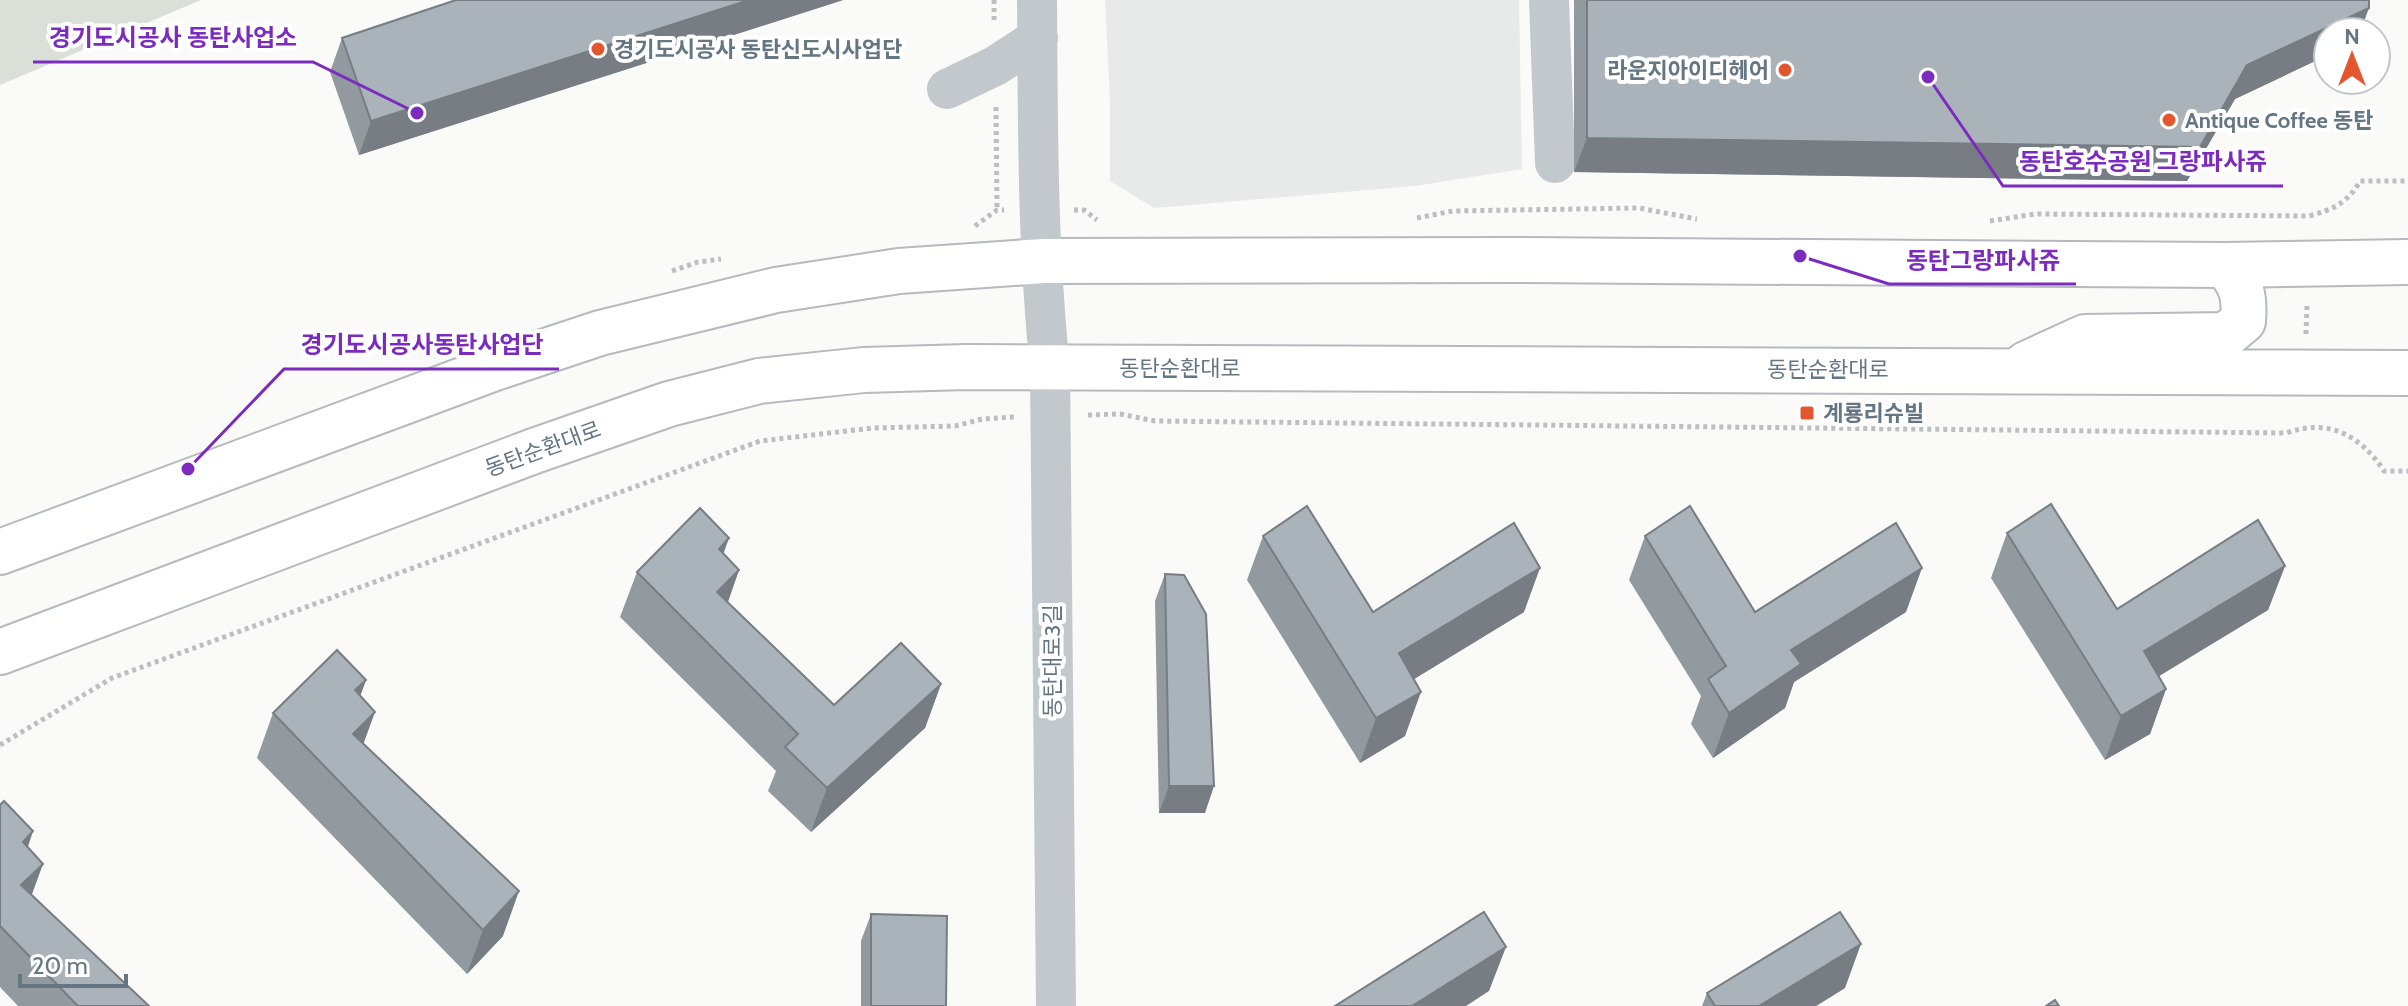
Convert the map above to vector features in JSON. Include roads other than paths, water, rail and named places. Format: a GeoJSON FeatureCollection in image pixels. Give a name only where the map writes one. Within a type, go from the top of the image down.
{"type":"FeatureCollection","features":[{"type":"Feature","properties":{"kind":"main road"},"geometry":{"type":"LineString","coordinates":[[0,552],[495,368],[600,333],[776,290],[899,271],[1043,261],[1527,260],[2225,265],[2408,262]]}},
{"type":"Feature","properties":{"kind":"main road"},"geometry":{"type":"LineString","coordinates":[[2013,369],[2085,337],[2226,335],[2243,321],[2244,306],[2239,281],[2225,265]]}},
{"type":"Feature","properties":{"kind":"main road","name":"동탄순환대로"},"geometry":{"type":"LineString","coordinates":[[0,652],[534,451],[669,404],[759,381],[864,370],[1050,368],[2013,369],[2408,373]]}},
{"type":"Feature","properties":{"kind":"street"},"geometry":{"type":"LineString","coordinates":[[1549,0],[1555,163]]}},
{"type":"Feature","properties":{"kind":"street"},"geometry":{"type":"LineString","coordinates":[[947,89],[995,66],[1038,19]]}},
{"type":"Feature","properties":{"kind":"street","name":"동탄대로3길"},"geometry":{"type":"LineString","coordinates":[[1038,19],[1039,210],[1050,368],[1056,1006]]}},
{"type":"Feature","properties":{"kind":"place","name":"경기도시공사 동탄신도시사업단"},"geometry":{"type":"Point","coordinates":[598,49]}},
{"type":"Feature","properties":{"kind":"place","name":"라운지아이디헤어"},"geometry":{"type":"Point","coordinates":[1785,70]}},
{"type":"Feature","properties":{"kind":"place","name":"동탄호수공원 그랑파사쥬"},"geometry":{"type":"Point","coordinates":[1928,77]}},
{"type":"Feature","properties":{"kind":"place","name":"경기도시공사 동탄사업소"},"geometry":{"type":"Point","coordinates":[417,113]}},
{"type":"Feature","properties":{"kind":"place","name":"Antique Coffee 동탄"},"geometry":{"type":"Point","coordinates":[2169,120]}},
{"type":"Feature","properties":{"kind":"place","name":"동탄그랑파사쥬"},"geometry":{"type":"Point","coordinates":[1800,256]}},
{"type":"Feature","properties":{"kind":"place","name":"계룡리슈빌"},"geometry":{"type":"Point","coordinates":[1807,413]}},
{"type":"Feature","properties":{"kind":"place","name":"경기도시공사동탄사업단"},"geometry":{"type":"Point","coordinates":[188,469]}}]}
